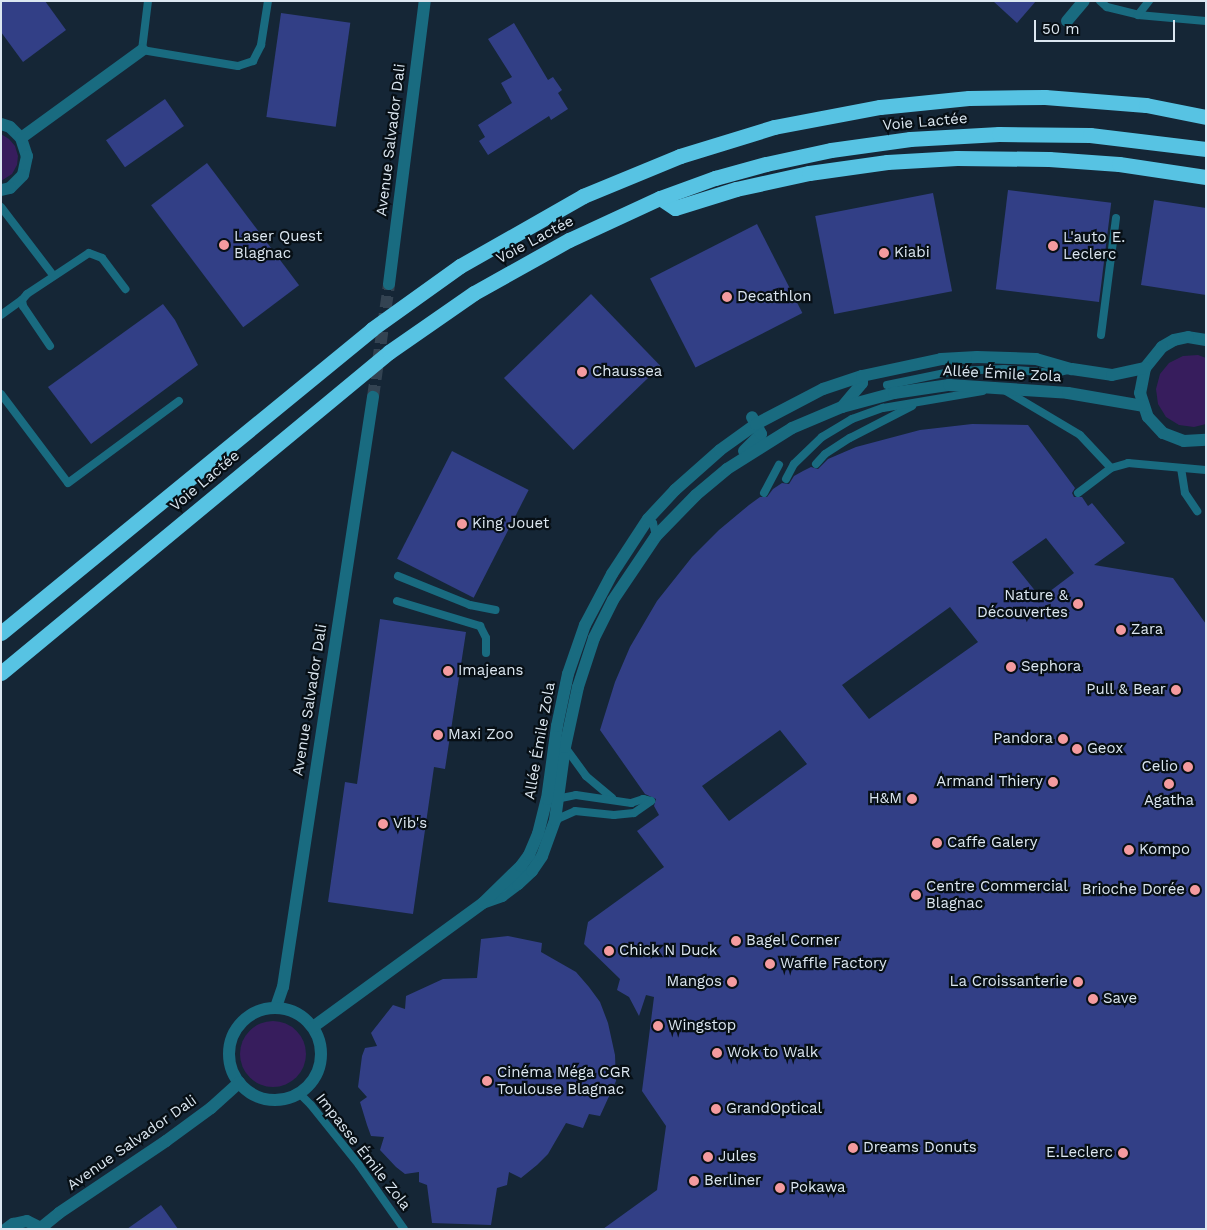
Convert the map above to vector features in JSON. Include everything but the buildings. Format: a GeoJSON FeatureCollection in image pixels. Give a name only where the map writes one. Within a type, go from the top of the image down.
{"type":"FeatureCollection","features":[{"type":"Feature","properties":{"kind":"highway","name":"Voie Lactée"},"geometry":{"type":"LineString","coordinates":[[1,633],[372,329],[460,266],[583,196],[680,156],[774,127],[880,107],[969,98],[1045,97],[1146,104],[1206,117]]}},
{"type":"Feature","properties":{"kind":"highway","name":"Voie Lactée"},"geometry":{"type":"LineString","coordinates":[[1,673],[389,352],[474,293],[569,240],[660,198],[715,178],[766,164],[831,150],[910,139],[999,134],[1090,135],[1206,149]]}},
{"type":"Feature","properties":{"kind":"highway"},"geometry":{"type":"LineString","coordinates":[[660,198],[675,208],[736,189],[809,173],[887,162],[957,158],[1049,159],[1119,164],[1206,177]]}},
{"type":"Feature","properties":{"kind":"street","name":"Avenue Salvador Dali"},"geometry":{"type":"LineString","coordinates":[[389,284],[424,1]]}},
{"type":"Feature","properties":{"kind":"street"},"geometry":{"type":"LineString","coordinates":[[1067,21],[1084,1]]}},
{"type":"Feature","properties":{"kind":"street"},"geometry":{"type":"LineString","coordinates":[[22,138],[142,50]]}},
{"type":"Feature","properties":{"kind":"street"},"geometry":{"type":"LineString","coordinates":[[1,124],[10,127],[22,138],[27,156],[23,175],[10,188],[1,190]]}},
{"type":"Feature","properties":{"kind":"street"},"geometry":{"type":"LineString","coordinates":[[1206,340],[1188,337],[1174,340],[1162,347],[1145,368],[1140,387],[1143,406],[1154,426],[1163,433],[1184,441],[1206,440]]}},
{"type":"Feature","properties":{"kind":"street","name":"Allée Émile Zola"},"geometry":{"type":"LineString","coordinates":[[483,903],[502,896],[532,872],[542,856],[555,820],[553,799],[559,717],[568,674],[585,625],[612,574],[648,519],[675,490],[754,421],[823,389],[862,376],[941,359],[1002,357],[1036,359],[1072,369],[1112,375],[1145,368]]}},
{"type":"Feature","properties":{"kind":"street"},"geometry":{"type":"LineString","coordinates":[[842,407],[862,383],[862,376]]}},
{"type":"Feature","properties":{"kind":"street","name":"Allée Émile Zola"},"geometry":{"type":"LineString","coordinates":[[727,469],[792,428],[842,407],[894,393],[949,385],[1068,393],[1143,406]]}},
{"type":"Feature","properties":{"kind":"street","name":"Avenue Salvador Dali"},"geometry":{"type":"LineString","coordinates":[[276,1007],[283,987],[373,397]]}},
{"type":"Feature","properties":{"kind":"street","name":"Allée Émile Zola"},"geometry":{"type":"LineString","coordinates":[[313,1027],[483,903],[521,866],[530,854],[553,799],[578,687],[594,638],[631,570],[656,536],[696,495],[727,469],[761,434],[754,421]]}},
{"type":"Feature","properties":{"kind":"street"},"geometry":{"type":"LineString","coordinates":[[276,1007],[290,1010],[303,1016],[313,1027],[321,1050],[320,1063],[316,1075],[299,1093],[284,1099],[267,1099],[252,1094],[239,1083],[232,1072],[229,1046],[241,1022],[251,1014],[263,1009],[276,1007]]}},
{"type":"Feature","properties":{"kind":"street","name":"Avenue Salvador Dali"},"geometry":{"type":"LineString","coordinates":[[42,1228],[59,1213],[166,1141],[211,1108],[239,1083]]}},
{"type":"Feature","properties":{"kind":"street"},"geometry":{"type":"LineString","coordinates":[[6,1229],[19,1221],[27,1221],[42,1228]]}},
{"type":"Feature","properties":{"kind":"lane"},"geometry":{"type":"LineString","coordinates":[[148,1],[142,50],[238,66],[253,61],[261,45],[268,1]]}},
{"type":"Feature","properties":{"kind":"lane"},"geometry":{"type":"LineString","coordinates":[[1100,1],[1107,7],[1138,15],[1206,21]]}},
{"type":"Feature","properties":{"kind":"lane"},"geometry":{"type":"LineString","coordinates":[[1138,15],[1149,1]]}},
{"type":"Feature","properties":{"kind":"lane"},"geometry":{"type":"LineString","coordinates":[[1,206],[53,276]]}},
{"type":"Feature","properties":{"kind":"lane"},"geometry":{"type":"LineString","coordinates":[[1101,335],[1116,218]]}},
{"type":"Feature","properties":{"kind":"lane"},"geometry":{"type":"LineString","coordinates":[[1,315],[53,276],[89,253],[97,254],[125,290]]}},
{"type":"Feature","properties":{"kind":"lane"},"geometry":{"type":"LineString","coordinates":[[22,300],[27,313],[50,346]]}},
{"type":"Feature","properties":{"kind":"lane"},"geometry":{"type":"LineString","coordinates":[[1002,357],[1015,370]]}},
{"type":"Feature","properties":{"kind":"lane"},"geometry":{"type":"LineString","coordinates":[[887,384],[954,371],[1015,370],[1055,373],[1072,369]]}},
{"type":"Feature","properties":{"kind":"lane"},"geometry":{"type":"LineString","coordinates":[[786,479],[794,464],[822,437],[852,419],[882,408],[1001,388],[1080,435],[1111,468]]}},
{"type":"Feature","properties":{"kind":"lane"},"geometry":{"type":"LineString","coordinates":[[1,394],[68,483],[179,402]]}},
{"type":"Feature","properties":{"kind":"lane"},"geometry":{"type":"LineString","coordinates":[[816,464],[825,454],[877,423],[925,401]]}},
{"type":"Feature","properties":{"kind":"lane"},"geometry":{"type":"LineString","coordinates":[[1078,493],[1111,468],[1128,463],[1206,470]]}},
{"type":"Feature","properties":{"kind":"lane"},"geometry":{"type":"LineString","coordinates":[[764,493],[779,465]]}},
{"type":"Feature","properties":{"kind":"lane"},"geometry":{"type":"LineString","coordinates":[[1181,468],[1185,493],[1197,511]]}},
{"type":"Feature","properties":{"kind":"lane"},"geometry":{"type":"LineString","coordinates":[[648,519],[653,523],[656,536]]}},
{"type":"Feature","properties":{"kind":"lane"},"geometry":{"type":"LineString","coordinates":[[398,576],[470,605],[496,610]]}},
{"type":"Feature","properties":{"kind":"lane"},"geometry":{"type":"LineString","coordinates":[[397,601],[480,626],[486,638],[486,653]]}},
{"type":"Feature","properties":{"kind":"lane"},"geometry":{"type":"LineString","coordinates":[[585,625],[594,638]]}},
{"type":"Feature","properties":{"kind":"lane"},"geometry":{"type":"LineString","coordinates":[[1,677],[28,652]]}},
{"type":"Feature","properties":{"kind":"lane"},"geometry":{"type":"LineString","coordinates":[[565,746],[586,776],[614,799]]}},
{"type":"Feature","properties":{"kind":"lane"},"geometry":{"type":"LineString","coordinates":[[553,799],[576,796],[614,799],[632,803],[642,799],[651,801],[634,813],[614,815],[575,811],[555,820]]}},
{"type":"Feature","properties":{"kind":"lane","name":"Impasse Émile Zola"},"geometry":{"type":"LineString","coordinates":[[299,1093],[311,1105],[359,1165],[404,1229]]}},
{"type":"Feature","properties":{"kind":"shaded area"},"geometry":{"type":"Polygon","coordinates":[[[1,134],[15,146],[18,156],[17,165],[12,174],[1,181],[1,134]]]}},
{"type":"Feature","properties":{"kind":"shaded area"},"geometry":{"type":"Polygon","coordinates":[[[1198,355],[1206,358],[1206,424],[1194,427],[1179,425],[1166,417],[1158,404],[1156,389],[1160,374],[1169,363],[1183,356],[1198,355]]]}},
{"type":"Feature","properties":{"kind":"shaded area"},"geometry":{"type":"Polygon","coordinates":[[[267,1021],[279,1021],[297,1030],[304,1041],[306,1054],[304,1067],[297,1078],[286,1085],[267,1087],[254,1082],[245,1073],[240,1060],[240,1048],[245,1035],[254,1026],[267,1021]]]}},
{"type":"Feature","properties":{"kind":"tunnel"},"geometry":{"type":"LineString","coordinates":[[373,397],[389,284]]}},
{"type":"Feature","properties":{"kind":"place","name":"Laser Quest Blagnac"},"geometry":{"type":"Point","coordinates":[224,245]}},
{"type":"Feature","properties":{"kind":"place","name":"L'auto E. Leclerc"},"geometry":{"type":"Point","coordinates":[1053,246]}},
{"type":"Feature","properties":{"kind":"place","name":"Kiabi"},"geometry":{"type":"Point","coordinates":[884,253]}},
{"type":"Feature","properties":{"kind":"place","name":"Decathlon"},"geometry":{"type":"Point","coordinates":[727,297]}},
{"type":"Feature","properties":{"kind":"place","name":"Chaussea"},"geometry":{"type":"Point","coordinates":[582,372]}},
{"type":"Feature","properties":{"kind":"place","name":"King Jouet"},"geometry":{"type":"Point","coordinates":[462,524]}},
{"type":"Feature","properties":{"kind":"place","name":"Nature & Découvertes"},"geometry":{"type":"Point","coordinates":[1078,604]}},
{"type":"Feature","properties":{"kind":"place","name":"Zara"},"geometry":{"type":"Point","coordinates":[1121,630]}},
{"type":"Feature","properties":{"kind":"place","name":"Sephora"},"geometry":{"type":"Point","coordinates":[1011,667]}},
{"type":"Feature","properties":{"kind":"place","name":"Imajeans"},"geometry":{"type":"Point","coordinates":[448,671]}},
{"type":"Feature","properties":{"kind":"place","name":"Pull & Bear"},"geometry":{"type":"Point","coordinates":[1176,690]}},
{"type":"Feature","properties":{"kind":"place","name":"Maxi Zoo"},"geometry":{"type":"Point","coordinates":[438,735]}},
{"type":"Feature","properties":{"kind":"place","name":"Pandora"},"geometry":{"type":"Point","coordinates":[1063,739]}},
{"type":"Feature","properties":{"kind":"place","name":"Geox"},"geometry":{"type":"Point","coordinates":[1077,749]}},
{"type":"Feature","properties":{"kind":"place","name":"Celio"},"geometry":{"type":"Point","coordinates":[1188,767]}},
{"type":"Feature","properties":{"kind":"place","name":"Armand Thiery"},"geometry":{"type":"Point","coordinates":[1053,782]}},
{"type":"Feature","properties":{"kind":"place","name":"Agatha"},"geometry":{"type":"Point","coordinates":[1169,784]}},
{"type":"Feature","properties":{"kind":"place","name":"H&M"},"geometry":{"type":"Point","coordinates":[912,799]}},
{"type":"Feature","properties":{"kind":"place","name":"Vib's"},"geometry":{"type":"Point","coordinates":[383,824]}},
{"type":"Feature","properties":{"kind":"place","name":"Caffe Galery"},"geometry":{"type":"Point","coordinates":[937,843]}},
{"type":"Feature","properties":{"kind":"place","name":"Kompo"},"geometry":{"type":"Point","coordinates":[1129,850]}},
{"type":"Feature","properties":{"kind":"place","name":"Brioche Dorée"},"geometry":{"type":"Point","coordinates":[1195,890]}},
{"type":"Feature","properties":{"kind":"place","name":"Centre Commercial Blagnac"},"geometry":{"type":"Point","coordinates":[916,895]}},
{"type":"Feature","properties":{"kind":"place","name":"Bagel Corner"},"geometry":{"type":"Point","coordinates":[736,941]}},
{"type":"Feature","properties":{"kind":"place","name":"Chick N Duck"},"geometry":{"type":"Point","coordinates":[609,951]}},
{"type":"Feature","properties":{"kind":"place","name":"Waffle Factory"},"geometry":{"type":"Point","coordinates":[770,964]}},
{"type":"Feature","properties":{"kind":"place","name":"Mangos"},"geometry":{"type":"Point","coordinates":[732,982]}},
{"type":"Feature","properties":{"kind":"place","name":"La Croissanterie"},"geometry":{"type":"Point","coordinates":[1078,982]}},
{"type":"Feature","properties":{"kind":"place","name":"Save"},"geometry":{"type":"Point","coordinates":[1093,999]}},
{"type":"Feature","properties":{"kind":"place","name":"Wingstop"},"geometry":{"type":"Point","coordinates":[658,1026]}},
{"type":"Feature","properties":{"kind":"place","name":"Wok to Walk"},"geometry":{"type":"Point","coordinates":[717,1053]}},
{"type":"Feature","properties":{"kind":"place","name":"Cinéma Méga CGR Toulouse Blagnac"},"geometry":{"type":"Point","coordinates":[487,1081]}},
{"type":"Feature","properties":{"kind":"place","name":"GrandOptical"},"geometry":{"type":"Point","coordinates":[716,1109]}},
{"type":"Feature","properties":{"kind":"place","name":"Dreams Donuts"},"geometry":{"type":"Point","coordinates":[853,1148]}},
{"type":"Feature","properties":{"kind":"place","name":"E.Leclerc"},"geometry":{"type":"Point","coordinates":[1123,1153]}},
{"type":"Feature","properties":{"kind":"place","name":"Jules"},"geometry":{"type":"Point","coordinates":[708,1157]}},
{"type":"Feature","properties":{"kind":"place","name":"Berliner"},"geometry":{"type":"Point","coordinates":[694,1181]}},
{"type":"Feature","properties":{"kind":"place","name":"Pokawa"},"geometry":{"type":"Point","coordinates":[780,1188]}}]}
